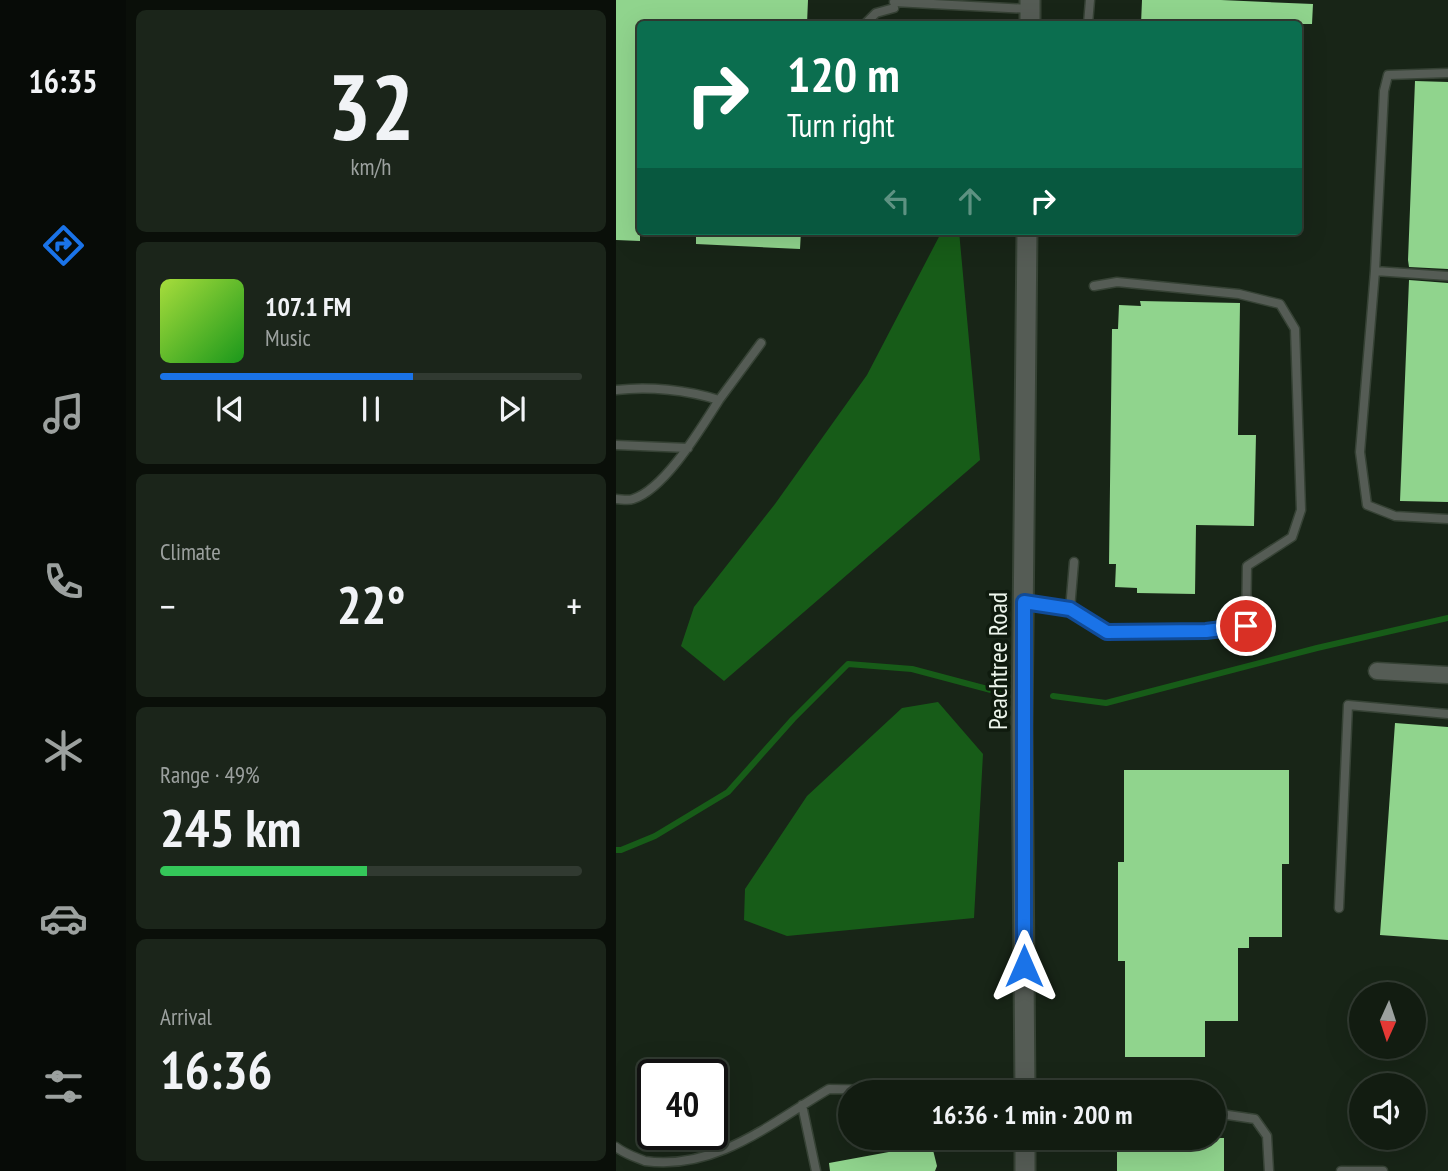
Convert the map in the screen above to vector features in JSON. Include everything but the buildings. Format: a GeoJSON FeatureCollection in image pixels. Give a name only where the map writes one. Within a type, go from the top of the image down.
{"type":"FeatureCollection","features":[{"type":"Feature","properties":{"kind":"street","name":"Peachtree Road"},"geometry":{"type":"LineString","coordinates":[[1025,1080],[1024,602],[1027,235]]}},
{"type":"Feature","properties":{"kind":"street"},"geometry":{"type":"LineString","coordinates":[[1377,671],[1448,675]]}},
{"type":"Feature","properties":{"kind":"street"},"geometry":{"type":"LineString","coordinates":[[1025,1150],[1025,1171]]}},
{"type":"Feature","properties":{"kind":"lane"},"geometry":{"type":"LineString","coordinates":[[1088,21],[1090,0]]}},
{"type":"Feature","properties":{"kind":"lane"},"geometry":{"type":"LineString","coordinates":[[868,21],[876,13],[894,5],[1030,11]]}},
{"type":"Feature","properties":{"kind":"lane"},"geometry":{"type":"LineString","coordinates":[[1448,73],[1388,75],[1384,90],[1375,271],[1360,452],[1367,505],[1395,516],[1448,519]]}},
{"type":"Feature","properties":{"kind":"lane"},"geometry":{"type":"LineString","coordinates":[[1375,271],[1448,276]]}},
{"type":"Feature","properties":{"kind":"lane"},"geometry":{"type":"LineString","coordinates":[[1024,602],[1070,609],[1107,632],[1206,631],[1246,626],[1247,566],[1292,537],[1301,510],[1295,329],[1280,304],[1239,294],[1117,282],[1094,286]]}},
{"type":"Feature","properties":{"kind":"lane"},"geometry":{"type":"LineString","coordinates":[[616,499],[632,500],[657,484],[688,448],[761,343]]}},
{"type":"Feature","properties":{"kind":"lane"},"geometry":{"type":"LineString","coordinates":[[616,390],[630,388],[695,393],[719,400]]}},
{"type":"Feature","properties":{"kind":"lane"},"geometry":{"type":"LineString","coordinates":[[616,445],[688,448]]}},
{"type":"Feature","properties":{"kind":"lane"},"geometry":{"type":"LineString","coordinates":[[1070,609],[1074,562]]}},
{"type":"Feature","properties":{"kind":"lane"},"geometry":{"type":"LineString","coordinates":[[1339,908],[1348,705],[1448,714]]}},
{"type":"Feature","properties":{"kind":"lane"},"geometry":{"type":"LineString","coordinates":[[616,1147],[625,1154],[681,1170],[704,1165],[736,1152],[802,1105],[830,1089],[838,1089]]}},
{"type":"Feature","properties":{"kind":"lane"},"geometry":{"type":"LineString","coordinates":[[802,1105],[816,1171]]}},
{"type":"Feature","properties":{"kind":"lane"},"geometry":{"type":"LineString","coordinates":[[1226,1115],[1255,1119],[1267,1136],[1269,1171]]}},
{"type":"Feature","properties":{"kind":"lane"},"geometry":{"type":"LineString","coordinates":[[1341,1171],[1383,1171]]}},
{"type":"Feature","properties":{"kind":"shaded area"},"geometry":{"type":"Polygon","coordinates":[[[940,235],[959,235],[980,460],[724,681],[681,646],[694,607],[775,504],[867,375],[940,235]]]}},
{"type":"Feature","properties":{"kind":"shaded area"},"geometry":{"type":"Polygon","coordinates":[[[938,702],[983,754],[974,918],[787,936],[744,920],[745,889],[807,796],[902,708],[938,702]]]}},
{"type":"Feature","properties":{"kind":"waterway"},"geometry":{"type":"LineString","coordinates":[[1053,696],[1106,703],[1317,648],[1448,618]]}},
{"type":"Feature","properties":{"kind":"waterway"},"geometry":{"type":"LineString","coordinates":[[616,850],[655,836],[728,792],[793,719],[848,664],[912,669],[1006,694]]}},
{"type":"Feature","properties":{"kind":"route"},"geometry":{"type":"LineString","coordinates":[[1024,966],[1024,602],[1070,609],[1107,632],[1206,631],[1246,626]]}}]}
